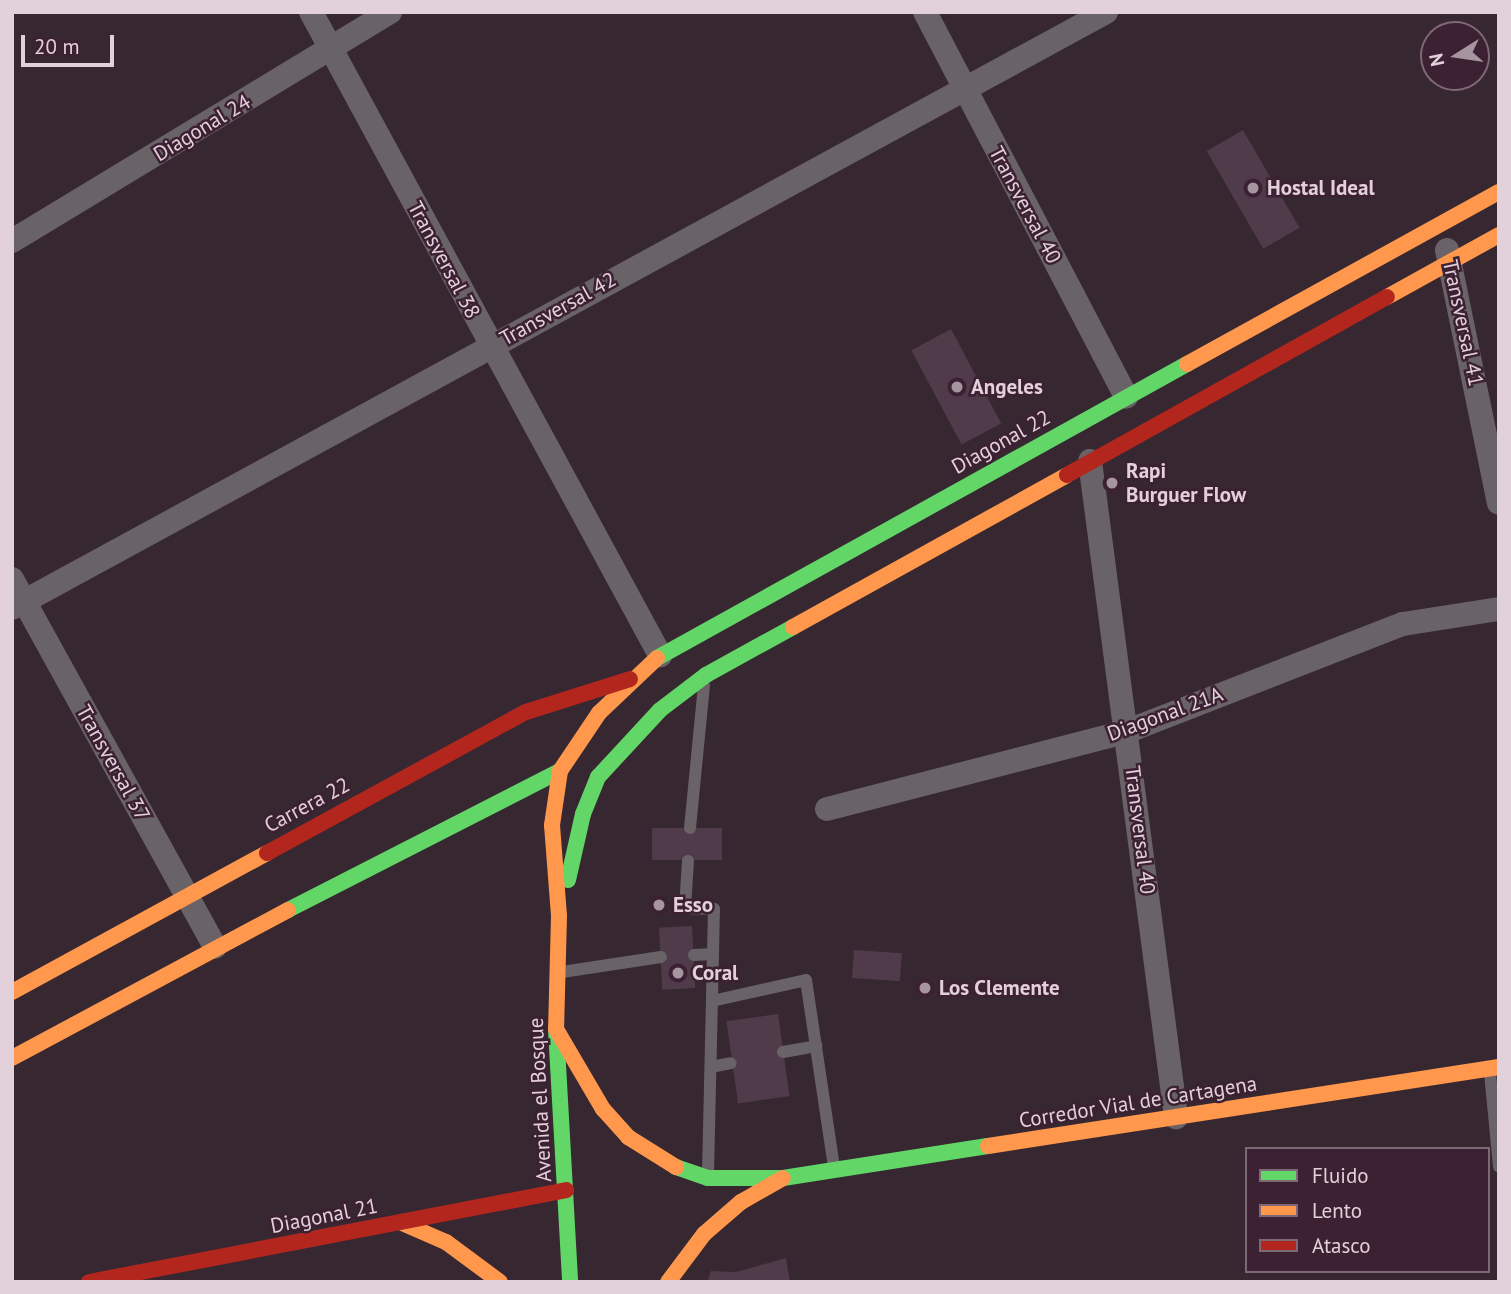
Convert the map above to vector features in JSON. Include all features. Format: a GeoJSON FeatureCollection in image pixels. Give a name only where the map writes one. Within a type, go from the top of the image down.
{"type":"FeatureCollection","features":[{"type":"Feature","properties":{"kind":"main road","name":"Diagonal 22"},"geometry":{"type":"LineString","coordinates":[[706,675],[947,518],[1126,397],[1499,192]]}},
{"type":"Feature","properties":{"kind":"main road","name":"Diagonal 22"},"geometry":{"type":"LineString","coordinates":[[560,771],[599,713],[632,678],[660,655],[947,518],[1090,461],[1499,235]]}},
{"type":"Feature","properties":{"kind":"main road","name":"Avenida el Bosque"},"geometry":{"type":"LineString","coordinates":[[559,916],[583,814],[598,777],[660,709],[706,675]]}},
{"type":"Feature","properties":{"kind":"main road","name":"Carrera 22"},"geometry":{"type":"LineString","coordinates":[[12,992],[186,894],[526,712],[632,678]]}},
{"type":"Feature","properties":{"kind":"main road","name":"Avenida el Bosque"},"geometry":{"type":"LineString","coordinates":[[560,771],[552,825],[559,916],[555,973],[556,1029],[570,1282]]}},
{"type":"Feature","properties":{"kind":"main road"},"geometry":{"type":"LineString","coordinates":[[12,1058],[215,947],[560,771]]}},
{"type":"Feature","properties":{"kind":"main road"},"geometry":{"type":"LineString","coordinates":[[556,1029],[603,1109],[628,1137],[669,1165],[708,1178],[783,1178]]}},
{"type":"Feature","properties":{"kind":"main road","name":"Corredor Vial de Cartagena"},"geometry":{"type":"LineString","coordinates":[[783,1178],[1494,1068]]}},
{"type":"Feature","properties":{"kind":"main road"},"geometry":{"type":"LineString","coordinates":[[668,1282],[704,1234],[741,1202],[783,1178]]}},
{"type":"Feature","properties":{"kind":"main road","name":"Diagonal 21"},"geometry":{"type":"LineString","coordinates":[[89,1282],[566,1190]]}},
{"type":"Feature","properties":{"kind":"main road"},"geometry":{"type":"LineString","coordinates":[[402,1223],[446,1242],[500,1282]]}},
{"type":"Feature","properties":{"kind":"street","name":"Transversal 38"},"geometry":{"type":"LineString","coordinates":[[311,12],[660,655]]}},
{"type":"Feature","properties":{"kind":"street","name":"Diagonal 24"},"geometry":{"type":"LineString","coordinates":[[12,241],[333,50],[390,12]]}},
{"type":"Feature","properties":{"kind":"street","name":"Transversal 40"},"geometry":{"type":"LineString","coordinates":[[925,12],[1126,397]]}},
{"type":"Feature","properties":{"kind":"street","name":"Transversal 42"},"geometry":{"type":"LineString","coordinates":[[19,605],[963,86],[1106,12]]}},
{"type":"Feature","properties":{"kind":"street","name":"Transversal 41"},"geometry":{"type":"LineString","coordinates":[[1437,227],[1452,260],[1499,503]]}},
{"type":"Feature","properties":{"kind":"street","name":"Transversal 40"},"geometry":{"type":"LineString","coordinates":[[1090,461],[1128,731],[1176,1117]]}},
{"type":"Feature","properties":{"kind":"street","name":"Transversal 37"},"geometry":{"type":"LineString","coordinates":[[12,579],[19,605],[215,947]]}},
{"type":"Feature","properties":{"kind":"street","name":"Diagonal 21A"},"geometry":{"type":"LineString","coordinates":[[827,808],[1128,731],[1404,624],[1499,609]]}},
{"type":"Feature","properties":{"kind":"lane"},"geometry":{"type":"LineString","coordinates":[[690,828],[706,675]]}},
{"type":"Feature","properties":{"kind":"lane"},"geometry":{"type":"LineString","coordinates":[[688,861],[685,908],[714,909],[708,1178]]}},
{"type":"Feature","properties":{"kind":"lane"},"geometry":{"type":"LineString","coordinates":[[694,955],[713,954]]}},
{"type":"Feature","properties":{"kind":"lane"},"geometry":{"type":"LineString","coordinates":[[555,973],[661,957]]}},
{"type":"Feature","properties":{"kind":"lane"},"geometry":{"type":"LineString","coordinates":[[712,1000],[806,980],[835,1171]]}},
{"type":"Feature","properties":{"kind":"lane"},"geometry":{"type":"LineString","coordinates":[[783,1052],[816,1046]]}},
{"type":"Feature","properties":{"kind":"lane"},"geometry":{"type":"LineString","coordinates":[[711,1068],[731,1063]]}},
{"type":"Feature","properties":{"kind":"lane"},"geometry":{"type":"LineString","coordinates":[[1494,1068],[1499,1167]]}},
{"type":"Feature","properties":{"kind":"building","name":"Hostal Ideal"},"geometry":{"type":"Polygon","coordinates":[[[1243,130],[1300,228],[1263,249],[1207,151],[1243,130]]]}},
{"type":"Feature","properties":{"kind":"building","name":"Angeles"},"geometry":{"type":"Polygon","coordinates":[[[951,329],[1001,423],[962,445],[911,350],[951,329]]]}},
{"type":"Feature","properties":{"kind":"building"},"geometry":{"type":"Polygon","coordinates":[[[652,828],[722,828],[722,860],[652,860],[652,828]]]}},
{"type":"Feature","properties":{"kind":"building","name":"Coral"},"geometry":{"type":"Polygon","coordinates":[[[692,926],[695,988],[662,990],[659,928],[692,926]]]}},
{"type":"Feature","properties":{"kind":"building"},"geometry":{"type":"Polygon","coordinates":[[[854,950],[902,953],[900,981],[852,978],[854,950]]]}},
{"type":"Feature","properties":{"kind":"building"},"geometry":{"type":"Polygon","coordinates":[[[778,1014],[790,1096],[738,1103],[727,1021],[778,1014]]]}},
{"type":"Feature","properties":{"kind":"building"},"geometry":{"type":"Polygon","coordinates":[[[786,1258],[790,1282],[707,1282],[711,1271],[736,1272],[786,1258]]]}},
{"type":"Feature","properties":{"kind":"traffic: fast"},"geometry":{"type":"LineString","coordinates":[[657,658],[1187,364]]}},
{"type":"Feature","properties":{"kind":"traffic: fast"},"geometry":{"type":"LineString","coordinates":[[568,880],[583,814],[598,777],[660,710],[706,675],[793,627]]}},
{"type":"Feature","properties":{"kind":"traffic: fast"},"geometry":{"type":"LineString","coordinates":[[288,910],[560,771]]}},
{"type":"Feature","properties":{"kind":"traffic: fast"},"geometry":{"type":"LineString","coordinates":[[556,1029],[570,1282]]}},
{"type":"Feature","properties":{"kind":"traffic: fast"},"geometry":{"type":"LineString","coordinates":[[676,1167],[708,1178],[783,1178],[988,1146]]}},
{"type":"Feature","properties":{"kind":"traffic: slow"},"geometry":{"type":"LineString","coordinates":[[1187,364],[1499,192]]}},
{"type":"Feature","properties":{"kind":"traffic: slow"},"geometry":{"type":"LineString","coordinates":[[1387,297],[1499,235]]}},
{"type":"Feature","properties":{"kind":"traffic: slow"},"geometry":{"type":"LineString","coordinates":[[793,627],[1067,475]]}},
{"type":"Feature","properties":{"kind":"traffic: slow"},"geometry":{"type":"LineString","coordinates":[[657,658],[599,713],[560,771],[552,825],[559,916],[556,1029],[603,1109],[628,1137],[676,1167]]}},
{"type":"Feature","properties":{"kind":"traffic: slow"},"geometry":{"type":"LineString","coordinates":[[12,992],[267,853]]}},
{"type":"Feature","properties":{"kind":"traffic: slow"},"geometry":{"type":"LineString","coordinates":[[12,1058],[288,910]]}},
{"type":"Feature","properties":{"kind":"traffic: slow"},"geometry":{"type":"LineString","coordinates":[[988,1146],[1499,1067]]}},
{"type":"Feature","properties":{"kind":"traffic: slow"},"geometry":{"type":"LineString","coordinates":[[668,1282],[704,1234],[741,1202],[783,1178]]}},
{"type":"Feature","properties":{"kind":"traffic: slow"},"geometry":{"type":"LineString","coordinates":[[402,1223],[446,1242],[500,1282]]}},
{"type":"Feature","properties":{"kind":"traffic: jam"},"geometry":{"type":"LineString","coordinates":[[1067,475],[1387,297]]}},
{"type":"Feature","properties":{"kind":"traffic: jam"},"geometry":{"type":"LineString","coordinates":[[267,853],[526,712],[630,679]]}},
{"type":"Feature","properties":{"kind":"traffic: jam"},"geometry":{"type":"LineString","coordinates":[[89,1282],[566,1190]]}},
{"type":"Feature","properties":{"kind":"place","name":"Hostal Ideal"},"geometry":{"type":"Point","coordinates":[1253,188]}},
{"type":"Feature","properties":{"kind":"place","name":"Angeles"},"geometry":{"type":"Point","coordinates":[957,387]}},
{"type":"Feature","properties":{"kind":"place","name":"Rapi Burguer Flow"},"geometry":{"type":"Point","coordinates":[1112,483]}},
{"type":"Feature","properties":{"kind":"place","name":"Esso"},"geometry":{"type":"Point","coordinates":[659,905]}},
{"type":"Feature","properties":{"kind":"place","name":"Coral"},"geometry":{"type":"Point","coordinates":[678,973]}},
{"type":"Feature","properties":{"kind":"place","name":"Los Clemente"},"geometry":{"type":"Point","coordinates":[925,988]}}]}
